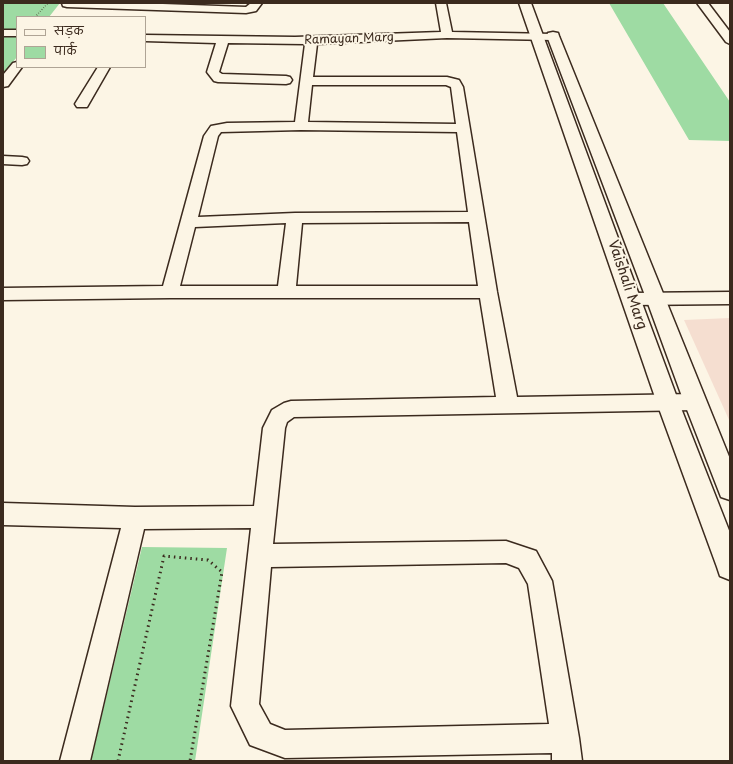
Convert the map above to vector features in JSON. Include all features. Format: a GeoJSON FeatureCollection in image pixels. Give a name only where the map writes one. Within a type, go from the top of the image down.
{"type":"FeatureCollection","features":[{"type":"Feature","properties":{"kind":"street"},"geometry":{"type":"LineString","coordinates":[[66,6],[141,4],[246,10],[252,9],[257,3]]}},
{"type":"Feature","properties":{"kind":"street"},"geometry":{"type":"LineString","coordinates":[[441,3],[447,36]]}},
{"type":"Feature","properties":{"kind":"street","name":"Vaishali Marg"},"geometry":{"type":"LineString","coordinates":[[525,3],[545,37],[656,298],[695,402],[730,489]]}},
{"type":"Feature","properties":{"kind":"street","name":"Vaishali Marg"},"geometry":{"type":"LineString","coordinates":[[540,3],[545,37],[632,299],[668,404],[730,567]]}},
{"type":"Feature","properties":{"kind":"street"},"geometry":{"type":"LineString","coordinates":[[702,3],[730,40]]}},
{"type":"Feature","properties":{"kind":"street"},"geometry":{"type":"LineString","coordinates":[[3,33],[16,33]]}},
{"type":"Feature","properties":{"kind":"street","name":"Ramayan Marg"},"geometry":{"type":"LineString","coordinates":[[146,38],[311,40],[447,36],[545,37]]}},
{"type":"Feature","properties":{"kind":"street"},"geometry":{"type":"LineString","coordinates":[[223,39],[213,72],[218,78],[286,80]]}},
{"type":"Feature","properties":{"kind":"street"},"geometry":{"type":"LineString","coordinates":[[300,126],[307,81],[311,40]]}},
{"type":"Feature","properties":{"kind":"street"},"geometry":{"type":"LineString","coordinates":[[3,83],[16,67]]}},
{"type":"Feature","properties":{"kind":"street"},"geometry":{"type":"LineString","coordinates":[[82,104],[103,68]]}},
{"type":"Feature","properties":{"kind":"street"},"geometry":{"type":"LineString","coordinates":[[307,81],[447,81],[454,83],[457,87],[488,292],[508,406]]}},
{"type":"Feature","properties":{"kind":"street"},"geometry":{"type":"LineString","coordinates":[[170,292],[211,136],[216,130],[227,127],[300,126],[462,128]]}},
{"type":"Feature","properties":{"kind":"street"},"geometry":{"type":"LineString","coordinates":[[3,160],[22,161]]}},
{"type":"Feature","properties":{"kind":"street"},"geometry":{"type":"LineString","coordinates":[[189,222],[295,218],[477,217]]}},
{"type":"Feature","properties":{"kind":"street"},"geometry":{"type":"LineString","coordinates":[[286,292],[295,218]]}},
{"type":"Feature","properties":{"kind":"street"},"geometry":{"type":"LineString","coordinates":[[3,294],[170,292],[488,292]]}},
{"type":"Feature","properties":{"kind":"street"},"geometry":{"type":"LineString","coordinates":[[632,299],[730,298]]}},
{"type":"Feature","properties":{"kind":"street"},"geometry":{"type":"LineString","coordinates":[[260,556],[506,552],[527,559],[540,581],[566,749],[285,744],[260,735],[245,706],[260,556],[264,517],[274,428],[279,416],[291,409],[668,404],[695,402]]}},
{"type":"Feature","properties":{"kind":"street"},"geometry":{"type":"LineString","coordinates":[[3,514],[135,518],[264,517]]}},
{"type":"Feature","properties":{"kind":"street"},"geometry":{"type":"LineString","coordinates":[[75,761],[135,518]]}},
{"type":"Feature","properties":{"kind":"path"},"geometry":{"type":"LineString","coordinates":[[37,16],[48,3]]}},
{"type":"Feature","properties":{"kind":"path"},"geometry":{"type":"LineString","coordinates":[[118,761],[164,556],[208,560],[222,572],[190,761]]}},
{"type":"Feature","properties":{"kind":"shaded area"},"geometry":{"type":"Polygon","coordinates":[[[730,318],[730,422],[684,320],[730,318]]]}},
{"type":"Feature","properties":{"kind":"green space"},"geometry":{"type":"Polygon","coordinates":[[[3,3],[60,3],[50,16],[16,16],[16,31],[3,30],[3,3]]]}},
{"type":"Feature","properties":{"kind":"green space"},"geometry":{"type":"Polygon","coordinates":[[[609,3],[663,3],[730,102],[730,141],[689,140],[609,3]]]}},
{"type":"Feature","properties":{"kind":"green space"},"geometry":{"type":"Polygon","coordinates":[[[3,37],[16,37],[16,58],[3,74],[3,37]]]}},
{"type":"Feature","properties":{"kind":"green space"},"geometry":{"type":"Polygon","coordinates":[[[142,547],[227,548],[195,761],[91,761],[142,547]]]}}]}
